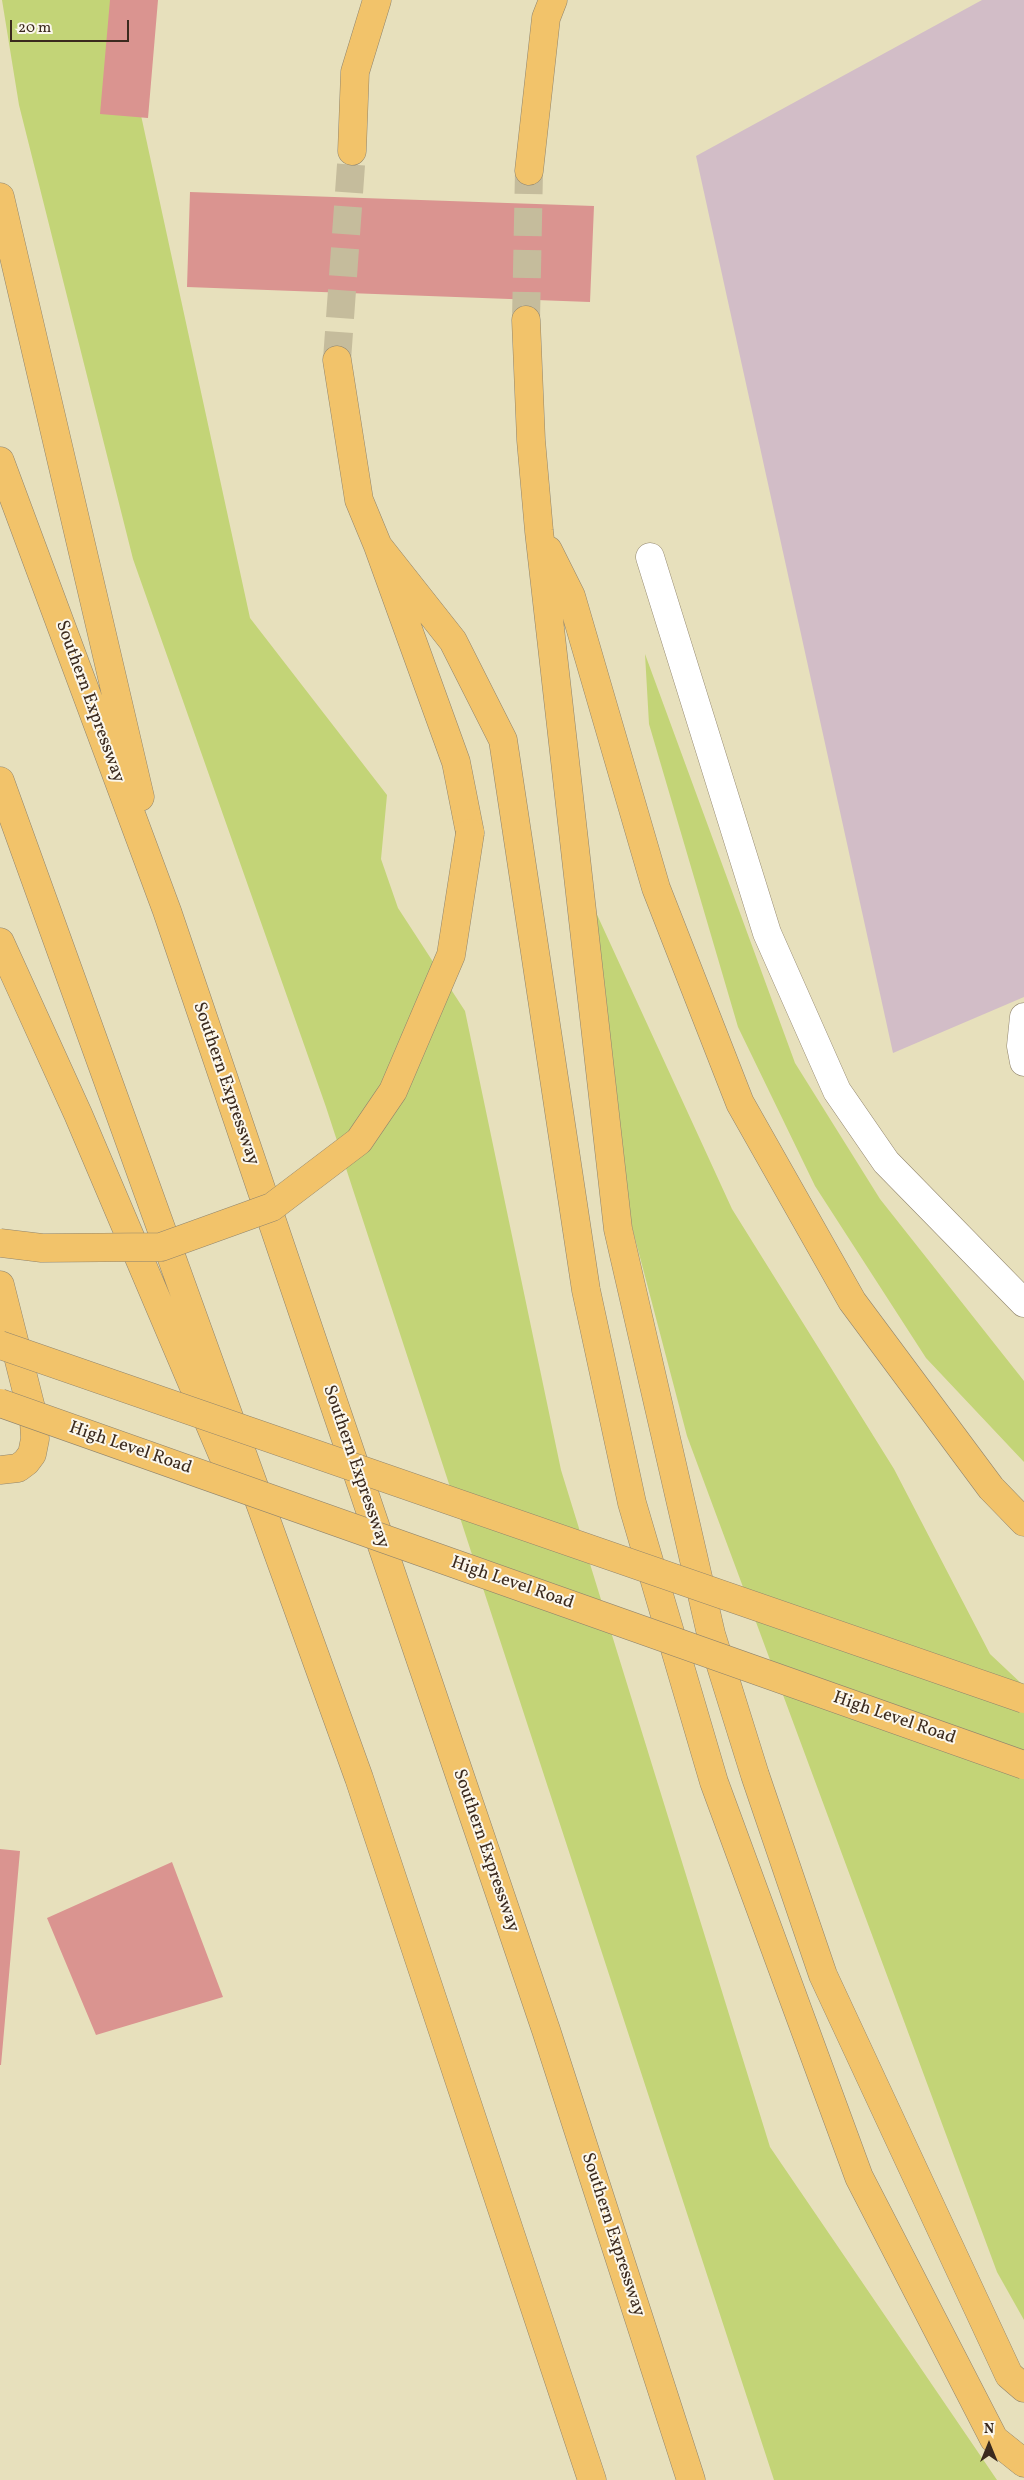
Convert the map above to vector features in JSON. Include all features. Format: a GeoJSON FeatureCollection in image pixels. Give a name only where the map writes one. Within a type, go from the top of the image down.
{"type":"FeatureCollection","features":[{"type":"Feature","properties":{"kind":"highway"},"geometry":{"type":"LineString","coordinates":[[352,151],[355,72],[377,0]]}},
{"type":"Feature","properties":{"kind":"highway"},"geometry":{"type":"LineString","coordinates":[[529,171],[546,18],[554,0]]}},
{"type":"Feature","properties":{"kind":"highway"},"geometry":{"type":"LineString","coordinates":[[0,197],[167,911]]}},
{"type":"Feature","properties":{"kind":"highway"},"geometry":{"type":"LineString","coordinates":[[526,320],[531,440],[539,531],[618,1229],[711,1634],[755,1775],[823,1975],[1009,2375],[1024,2388]]}},
{"type":"Feature","properties":{"kind":"highway"},"geometry":{"type":"LineString","coordinates":[[0,1243],[42,1248],[161,1247],[272,1207],[358,1141],[393,1091],[452,955],[470,833],[456,762],[378,546],[358,500],[337,360]]}},
{"type":"Feature","properties":{"kind":"highway","name":"Southern Expressway"},"geometry":{"type":"LineString","coordinates":[[0,461],[167,911],[543,2021],[691,2480]]}},
{"type":"Feature","properties":{"kind":"highway"},"geometry":{"type":"LineString","coordinates":[[539,531],[571,596],[656,888],[740,1102],[852,1301],[991,1488],[1024,1522]]}},
{"type":"Feature","properties":{"kind":"highway"},"geometry":{"type":"LineString","coordinates":[[378,546],[454,641],[503,740],[586,1290],[632,1504],[714,1782],[859,2177],[994,2439],[1024,2463]]}},
{"type":"Feature","properties":{"kind":"highway"},"geometry":{"type":"LineString","coordinates":[[0,781],[358,1778],[592,2480]]}},
{"type":"Feature","properties":{"kind":"highway"},"geometry":{"type":"LineString","coordinates":[[0,942],[78,1114],[358,1778]]}},
{"type":"Feature","properties":{"kind":"highway"},"geometry":{"type":"LineString","coordinates":[[0,1285],[34,1420],[35,1439],[32,1454],[26,1462],[18,1468],[0,1470]]}},
{"type":"Feature","properties":{"kind":"highway"},"geometry":{"type":"LineString","coordinates":[[0,1345],[1024,1699]]}},
{"type":"Feature","properties":{"kind":"highway","name":"High Level Road"},"geometry":{"type":"LineString","coordinates":[[0,1403],[1024,1765]]}},
{"type":"Feature","properties":{"kind":"lane"},"geometry":{"type":"LineString","coordinates":[[650,557],[767,933],[837,1091],[886,1162],[1024,1302]]}},
{"type":"Feature","properties":{"kind":"lane"},"geometry":{"type":"LineString","coordinates":[[1024,1017],[1020,1046],[1024,1062]]}},
{"type":"Feature","properties":{"kind":"shaded area"},"geometry":{"type":"Polygon","coordinates":[[[982,0],[1024,0],[1024,997],[893,1053],[696,156],[982,0]]]}},
{"type":"Feature","properties":{"kind":"green space"},"geometry":{"type":"Polygon","coordinates":[[[2,0],[116,0],[250,618],[387,795],[381,859],[398,908],[465,1011],[561,1470],[770,2147],[997,2480],[774,2480],[326,1107],[133,559],[19,105],[2,0]]]}},
{"type":"Feature","properties":{"kind":"green space"},"geometry":{"type":"Polygon","coordinates":[[[645,654],[795,1063],[880,1199],[1024,1381],[1024,1462],[926,1358],[815,1186],[738,1027],[649,724],[645,654]]]}},
{"type":"Feature","properties":{"kind":"green space"},"geometry":{"type":"Polygon","coordinates":[[[577,871],[732,1209],[894,1469],[990,1654],[1024,1686],[1024,2320],[997,2272],[687,1436],[601,1109],[577,871]]]}},
{"type":"Feature","properties":{"kind":"building"},"geometry":{"type":"Polygon","coordinates":[[[110,0],[158,0],[148,118],[100,114],[110,0]]]}},
{"type":"Feature","properties":{"kind":"building"},"geometry":{"type":"Polygon","coordinates":[[[190,192],[594,206],[590,302],[187,287],[190,192]]]}},
{"type":"Feature","properties":{"kind":"building"},"geometry":{"type":"Polygon","coordinates":[[[0,1849],[20,1851],[1,2065],[0,2065],[0,1849]]]}},
{"type":"Feature","properties":{"kind":"building"},"geometry":{"type":"Polygon","coordinates":[[[172,1862],[223,1997],[96,2035],[47,1918],[172,1862]]]}},
{"type":"Feature","properties":{"kind":"tunnel"},"geometry":{"type":"LineString","coordinates":[[337,360],[352,151]]}},
{"type":"Feature","properties":{"kind":"tunnel"},"geometry":{"type":"LineString","coordinates":[[526,320],[529,171]]}}]}
